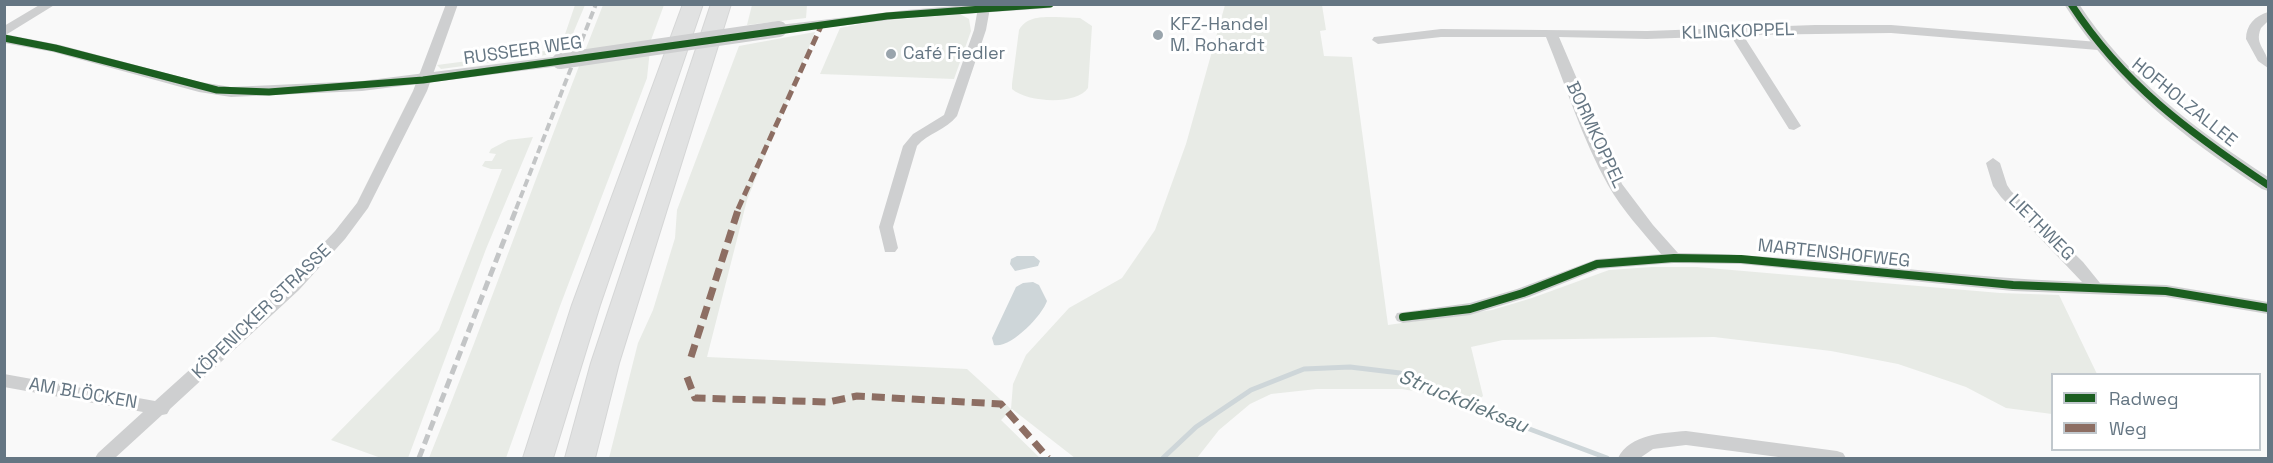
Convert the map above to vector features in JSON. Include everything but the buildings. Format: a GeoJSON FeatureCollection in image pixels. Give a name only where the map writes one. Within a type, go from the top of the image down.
{"type":"FeatureCollection","features":[{"type":"Feature","properties":{"kind":"highway"},"geometry":{"type":"LineString","coordinates":[[538,459],[586,305],[693,4]]}},
{"type":"Feature","properties":{"kind":"highway"},"geometry":{"type":"LineString","coordinates":[[580,459],[609,351],[722,4]]}},
{"type":"Feature","properties":{"kind":"street"},"geometry":{"type":"LineString","coordinates":[[4,32],[50,4]]}},
{"type":"Feature","properties":{"kind":"street","name":"KÖPENICKER STRASSE"},"geometry":{"type":"LineString","coordinates":[[104,459],[293,286],[340,235],[366,201],[420,91],[452,4]]}},
{"type":"Feature","properties":{"kind":"street","name":"RUSSEER WEG"},"geometry":{"type":"LineString","coordinates":[[4,38],[55,48],[199,87],[231,92],[310,90],[423,80],[779,29],[907,14],[1050,4]]}},
{"type":"Feature","properties":{"kind":"street","name":"HOFHOLZALLEE"},"geometry":{"type":"LineString","coordinates":[[2071,4],[2098,46],[2120,71],[2159,106],[2268,185]]}},
{"type":"Feature","properties":{"kind":"street"},"geometry":{"type":"LineString","coordinates":[[891,248],[886,227],[910,146],[916,139],[945,122],[950,116],[980,30],[984,8]]}},
{"type":"Feature","properties":{"kind":"street"},"geometry":{"type":"LineString","coordinates":[[2268,16],[2257,23],[2252,39],[2255,49],[2268,64]]}},
{"type":"Feature","properties":{"kind":"street","name":"KLINGKOPPEL"},"geometry":{"type":"LineString","coordinates":[[1378,40],[1441,33],[1647,35],[1815,29],[1891,29],[2098,46]]}},
{"type":"Feature","properties":{"kind":"street","name":"BORMKOPPEL"},"geometry":{"type":"LineString","coordinates":[[1551,33],[1605,165],[1616,186],[1648,229],[1674,258]]}},
{"type":"Feature","properties":{"kind":"street"},"geometry":{"type":"LineString","coordinates":[[1735,33],[1794,126]]}},
{"type":"Feature","properties":{"kind":"street","name":"LIETHWEG"},"geometry":{"type":"LineString","coordinates":[[1993,164],[2000,186],[2006,194],[2078,266],[2095,288]]}},
{"type":"Feature","properties":{"kind":"street","name":"MARTENSHOFWEG"},"geometry":{"type":"LineString","coordinates":[[1403,317],[1470,309],[1522,293],[1597,264],[1674,258],[1741,259],[2013,285],[2182,293],[2268,308]]}},
{"type":"Feature","properties":{"kind":"street","name":"AM BLÖCKEN"},"geometry":{"type":"LineString","coordinates":[[4,380],[161,409]]}},
{"type":"Feature","properties":{"kind":"street"},"geometry":{"type":"LineString","coordinates":[[1628,459],[1648,444],[1659,440],[1686,438],[1837,459]]}},
{"type":"Feature","properties":{"kind":"shaded area"},"geometry":{"type":"Polygon","coordinates":[[[575,5],[585,5],[566,50],[553,54],[441,69],[437,65],[560,49],[575,5]]]}},
{"type":"Feature","properties":{"kind":"shaded area"},"geometry":{"type":"Polygon","coordinates":[[[603,5],[664,5],[651,40],[647,78],[560,306],[506,458],[429,458],[559,118],[603,5]]]}},
{"type":"Feature","properties":{"kind":"shaded area"},"geometry":{"type":"Polygon","coordinates":[[[752,5],[807,5],[806,18],[747,25],[752,5]]]}},
{"type":"Feature","properties":{"kind":"shaded area"},"geometry":{"type":"Polygon","coordinates":[[[1225,5],[1322,5],[1326,30],[1320,31],[1324,56],[1352,57],[1388,325],[1492,310],[1609,270],[1697,267],[2000,293],[2059,295],[2097,373],[2051,373],[2051,414],[2006,408],[1966,387],[1898,364],[1831,351],[1714,337],[1503,340],[1471,347],[1483,396],[1476,402],[1402,389],[1317,389],[1271,394],[1250,404],[1219,430],[1197,458],[1075,458],[1012,409],[1001,420],[1040,458],[609,458],[638,343],[653,310],[675,238],[677,210],[739,46],[815,32],[747,200],[707,357],[967,369],[1011,409],[1013,384],[1026,355],[1069,308],[1122,278],[1155,230],[1186,144],[1225,5]]]}},
{"type":"Feature","properties":{"kind":"shaded area"},"geometry":{"type":"Polygon","coordinates":[[[960,14],[969,19],[971,31],[954,79],[820,74],[840,28],[871,22],[960,14]]]}},
{"type":"Feature","properties":{"kind":"shaded area"},"geometry":{"type":"Polygon","coordinates":[[[1040,17],[1080,18],[1092,26],[1088,88],[1082,94],[1062,100],[1028,97],[1012,89],[1019,30],[1022,25],[1031,20],[1040,17]]]}},
{"type":"Feature","properties":{"kind":"shaded area"},"geometry":{"type":"Polygon","coordinates":[[[533,137],[486,249],[408,458],[381,458],[331,440],[439,330],[502,169],[482,166],[485,161],[492,161],[496,154],[489,153],[491,149],[508,140],[533,137]]]}},
{"type":"Feature","properties":{"kind":"shaded area"},"geometry":{"type":"Polygon","coordinates":[[[1017,256],[1034,256],[1040,261],[1038,266],[1015,271],[1010,264],[1011,259],[1017,256]]]}},
{"type":"Feature","properties":{"kind":"shaded area"},"geometry":{"type":"Polygon","coordinates":[[[1033,282],[1039,285],[1047,301],[1044,307],[1032,323],[1016,337],[1001,345],[994,345],[992,338],[1016,287],[1023,283],[1033,282]]]}},
{"type":"Feature","properties":{"kind":"waterway","name":"Struckdieksau"},"geometry":{"type":"LineString","coordinates":[[1163,458],[1196,427],[1251,390],[1304,369],[1350,367],[1400,373],[1476,409],[1607,458]]}},
{"type":"Feature","properties":{"kind":"railway"},"geometry":{"type":"LineString","coordinates":[[516,209],[596,4]]}},
{"type":"Feature","properties":{"kind":"railway"},"geometry":{"type":"LineString","coordinates":[[419,458],[517,207]]}},
{"type":"Feature","properties":{"kind":"marked path"},"geometry":{"type":"LineString","coordinates":[[691,357],[741,200],[822,24]]}},
{"type":"Feature","properties":{"kind":"marked path"},"geometry":{"type":"LineString","coordinates":[[687,377],[695,398],[828,402],[857,396],[1001,404],[1048,458]]}},
{"type":"Feature","properties":{"kind":"cycle path"},"geometry":{"type":"LineString","coordinates":[[4,38],[55,48],[217,90],[269,92],[423,80],[887,16],[1050,4]]}},
{"type":"Feature","properties":{"kind":"cycle path"},"geometry":{"type":"LineString","coordinates":[[2071,4],[2111,59],[2159,106],[2212,147],[2268,185]]}},
{"type":"Feature","properties":{"kind":"cycle path"},"geometry":{"type":"LineString","coordinates":[[1403,317],[1470,309],[1523,293],[1597,264],[1674,258],[1741,259],[2013,285],[2166,291],[2268,308]]}},
{"type":"Feature","properties":{"kind":"place","name":"KFZ-Handel M. Rohardt"},"geometry":{"type":"Point","coordinates":[1158,35]}},
{"type":"Feature","properties":{"kind":"place","name":"Café Fiedler"},"geometry":{"type":"Point","coordinates":[891,54]}}]}
